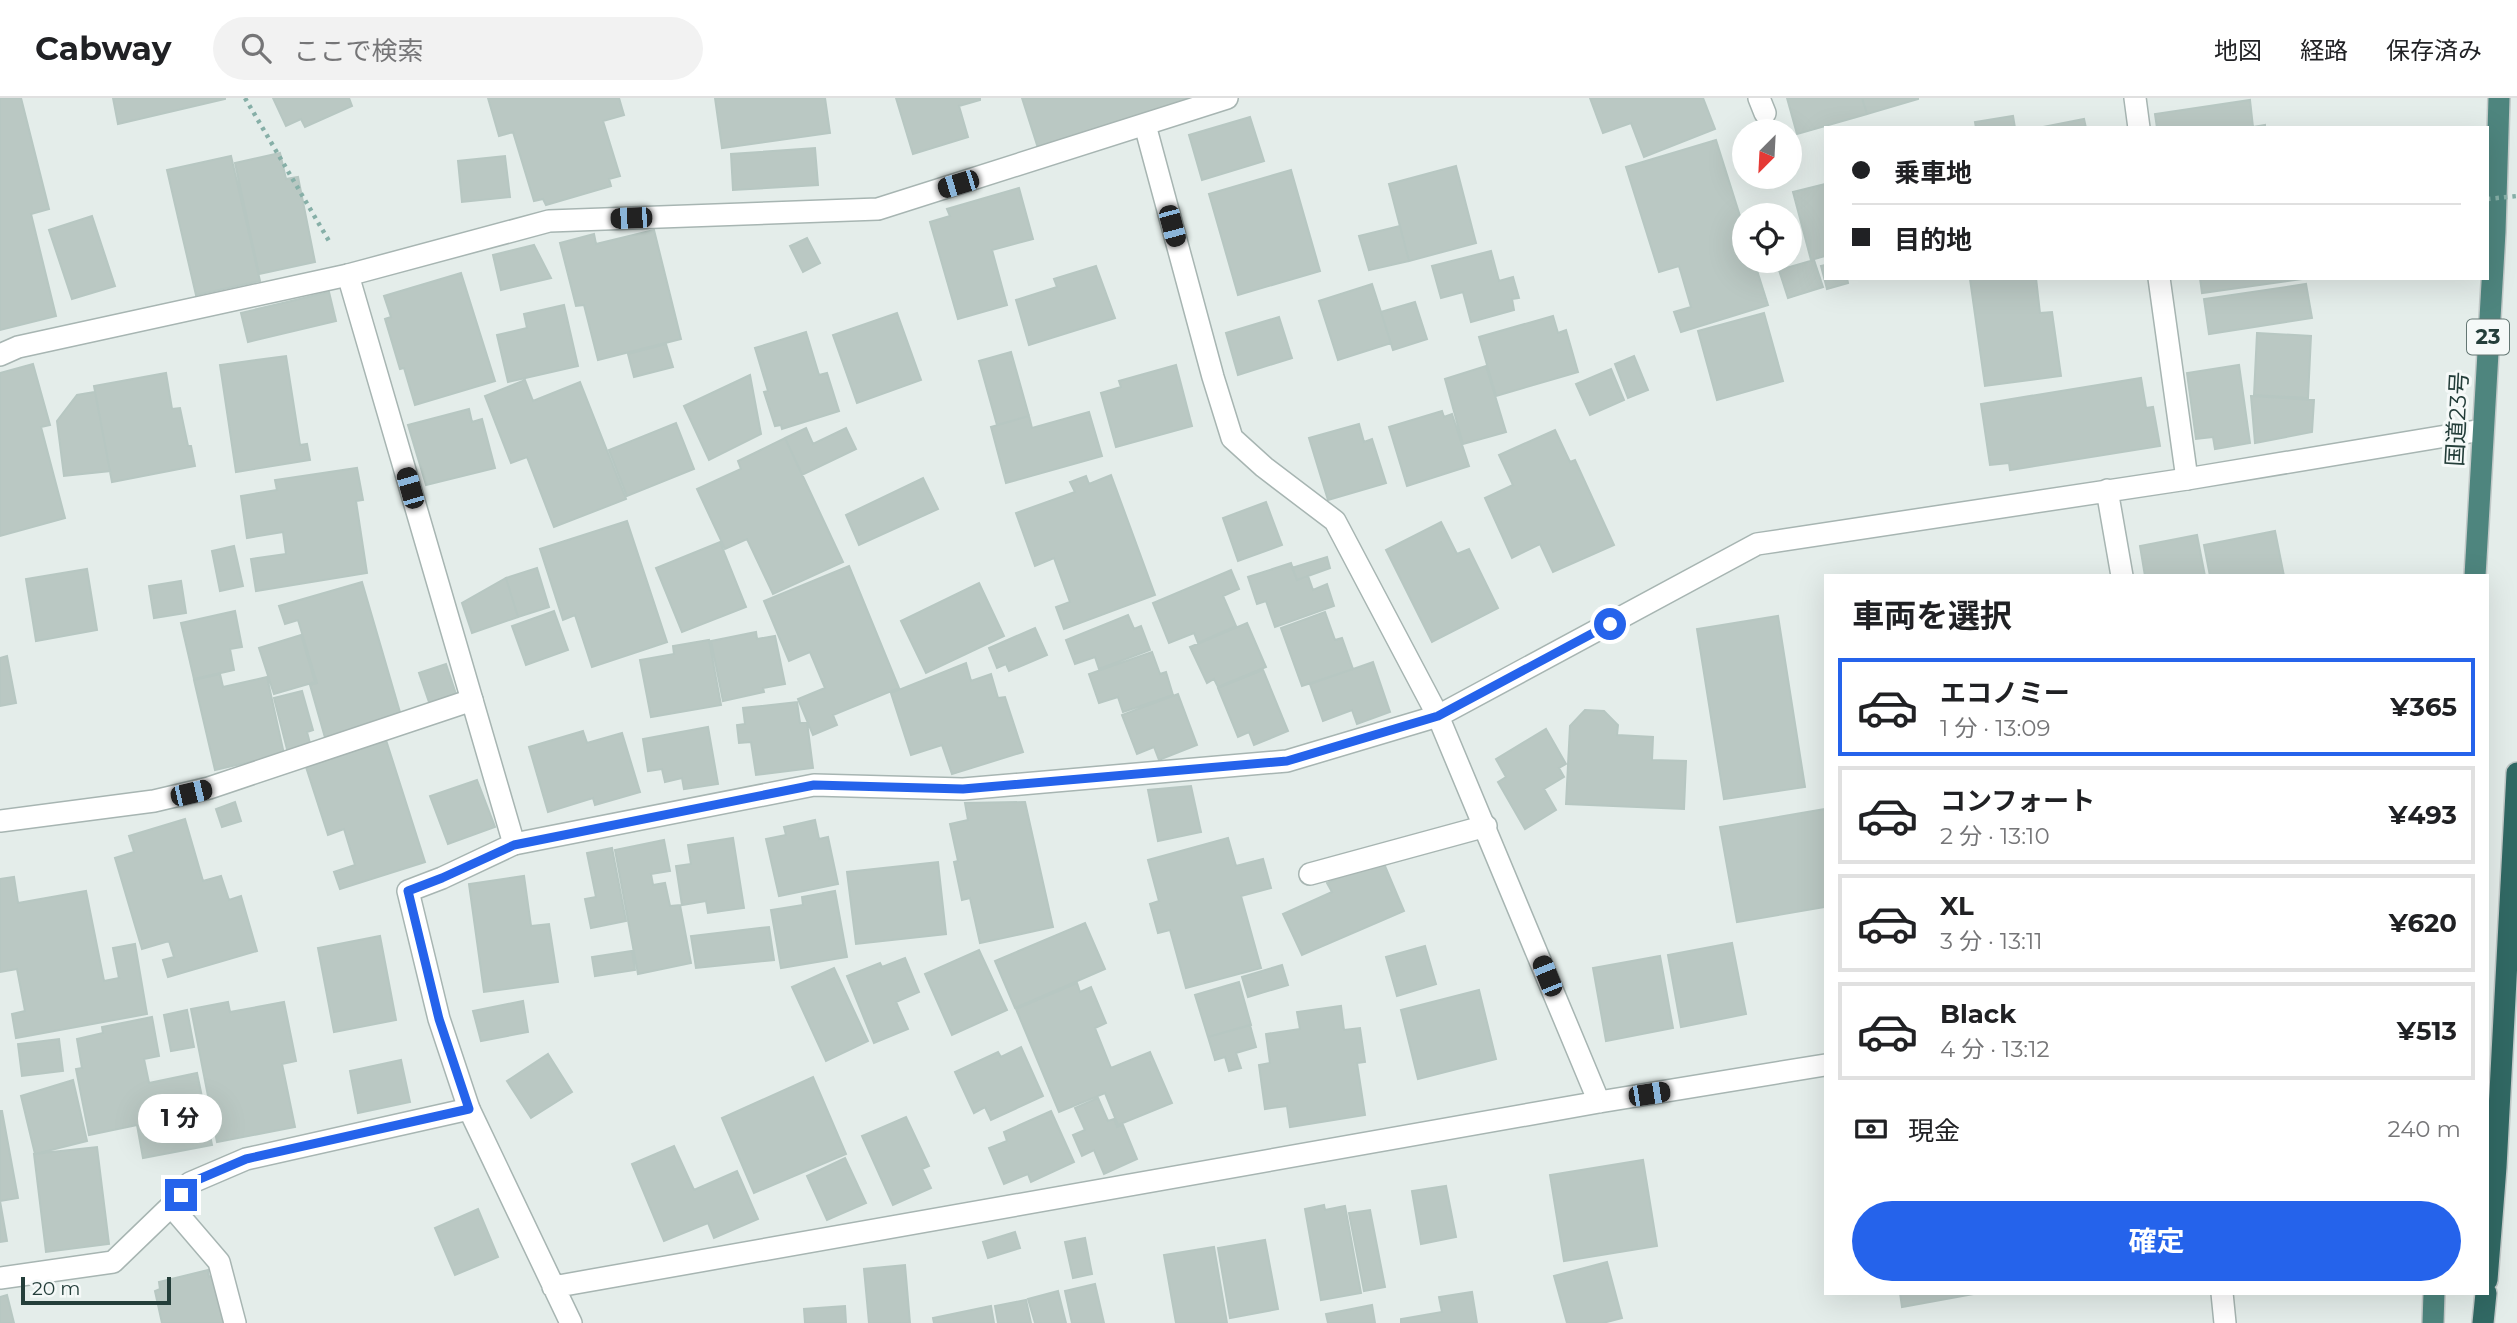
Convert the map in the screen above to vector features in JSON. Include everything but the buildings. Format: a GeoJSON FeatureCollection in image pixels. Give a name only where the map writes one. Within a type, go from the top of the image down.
{"type":"FeatureCollection","features":[{"type":"Feature","properties":{"kind":"highway","name":"国道23号"},"geometry":{"type":"LineString","coordinates":[[2475,574],[2495,232],[2499,98]]}},
{"type":"Feature","properties":{"kind":"highway"},"geometry":{"type":"LineString","coordinates":[[2489,1252],[2517,773]]}},
{"type":"Feature","properties":{"kind":"highway"},"geometry":{"type":"LineString","coordinates":[[2432,1323],[2434,1295]]}},
{"type":"Feature","properties":{"kind":"highway"},"geometry":{"type":"LineString","coordinates":[[2483,1323],[2486,1295]]}},
{"type":"Feature","properties":{"kind":"street"},"geometry":{"type":"LineString","coordinates":[[0,355],[18,347],[348,275],[549,221],[878,209],[1227,98]]}},
{"type":"Feature","properties":{"kind":"street"},"geometry":{"type":"LineString","coordinates":[[2135,98],[2139,126]]}},
{"type":"Feature","properties":{"kind":"street"},"geometry":{"type":"LineString","coordinates":[[1145,125],[1232,438],[1264,467],[1335,521],[1438,716],[1599,1102]]}},
{"type":"Feature","properties":{"kind":"street"},"geometry":{"type":"LineString","coordinates":[[348,275],[514,845]]}},
{"type":"Feature","properties":{"kind":"street"},"geometry":{"type":"LineString","coordinates":[[2159,280],[2187,479]]}},
{"type":"Feature","properties":{"kind":"street"},"geometry":{"type":"LineString","coordinates":[[571,1323],[469,1109],[439,1019],[408,891],[514,845],[814,785],[963,789],[1287,761],[1438,716],[1757,544],[2187,479],[2482,430]]}},
{"type":"Feature","properties":{"kind":"street"},"geometry":{"type":"LineString","coordinates":[[2107,490],[2122,574]]}},
{"type":"Feature","properties":{"kind":"street"},"geometry":{"type":"LineString","coordinates":[[0,821],[154,801],[209,788],[472,700]]}},
{"type":"Feature","properties":{"kind":"street"},"geometry":{"type":"LineString","coordinates":[[1310,874],[1486,826]]}},
{"type":"Feature","properties":{"kind":"street"},"geometry":{"type":"LineString","coordinates":[[553,1287],[1599,1102],[1824,1065]]}},
{"type":"Feature","properties":{"kind":"street"},"geometry":{"type":"LineString","coordinates":[[0,1278],[113,1262],[171,1206],[190,1183],[246,1159],[469,1109]]}},
{"type":"Feature","properties":{"kind":"street"},"geometry":{"type":"LineString","coordinates":[[171,1206],[219,1262],[235,1323]]}},
{"type":"Feature","properties":{"kind":"street"},"geometry":{"type":"LineString","coordinates":[[2222,1295],[2225,1323]]}},
{"type":"Feature","properties":{"kind":"path"},"geometry":{"type":"LineString","coordinates":[[245,98],[348,275]]}},
{"type":"Feature","properties":{"kind":"path"},"geometry":{"type":"LineString","coordinates":[[2489,199],[2517,196]]}},
{"type":"Feature","properties":{"kind":"route"},"geometry":{"type":"LineString","coordinates":[[181,1195],[190,1183],[246,1159],[469,1109],[439,1019],[408,891],[514,845],[814,785],[963,789],[1287,761],[1438,716],[1610,624]]}}]}
